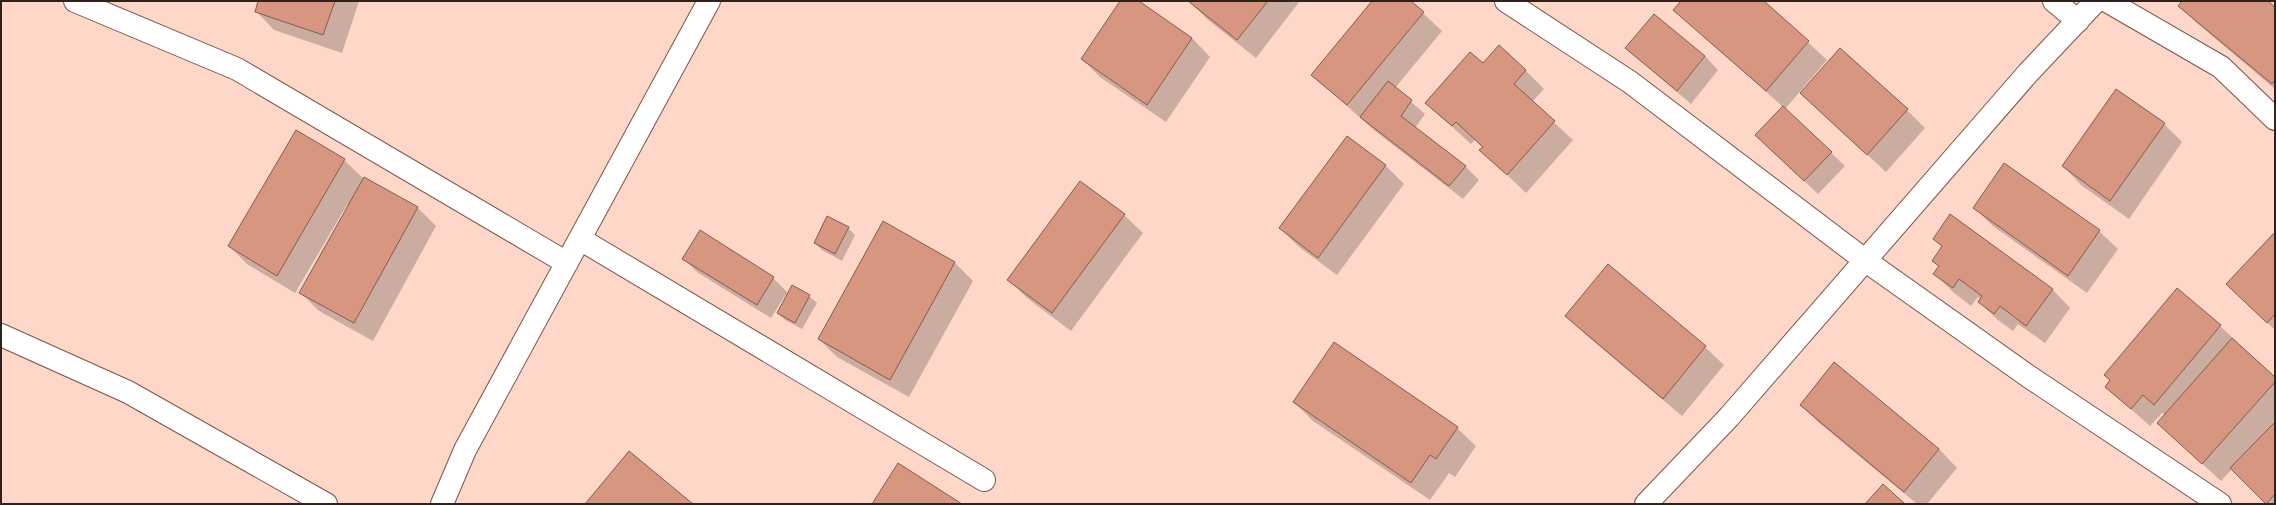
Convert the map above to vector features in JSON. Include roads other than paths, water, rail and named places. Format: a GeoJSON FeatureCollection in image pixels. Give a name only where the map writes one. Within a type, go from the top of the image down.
{"type":"FeatureCollection","features":[{"type":"Feature","properties":{"kind":"street"},"geometry":{"type":"LineString","coordinates":[[75,1],[237,69],[567,263]]}},
{"type":"Feature","properties":{"kind":"street"},"geometry":{"type":"LineString","coordinates":[[442,504],[465,450],[709,1]]}},
{"type":"Feature","properties":{"kind":"street"},"geometry":{"type":"LineString","coordinates":[[1506,1],[1630,82],[1866,261],[2028,376],[2220,504]]}},
{"type":"Feature","properties":{"kind":"street"},"geometry":{"type":"LineString","coordinates":[[2054,1],[2078,21]]}},
{"type":"Feature","properties":{"kind":"street"},"geometry":{"type":"LineString","coordinates":[[1646,504],[1729,417],[2028,73],[2096,1]]}},
{"type":"Feature","properties":{"kind":"street"},"geometry":{"type":"LineString","coordinates":[[2107,1],[2222,67],[2275,119]]}},
{"type":"Feature","properties":{"kind":"street"},"geometry":{"type":"LineString","coordinates":[[580,239],[984,480]]}},
{"type":"Feature","properties":{"kind":"street"},"geometry":{"type":"LineString","coordinates":[[1,335],[128,392],[326,504]]}}]}
